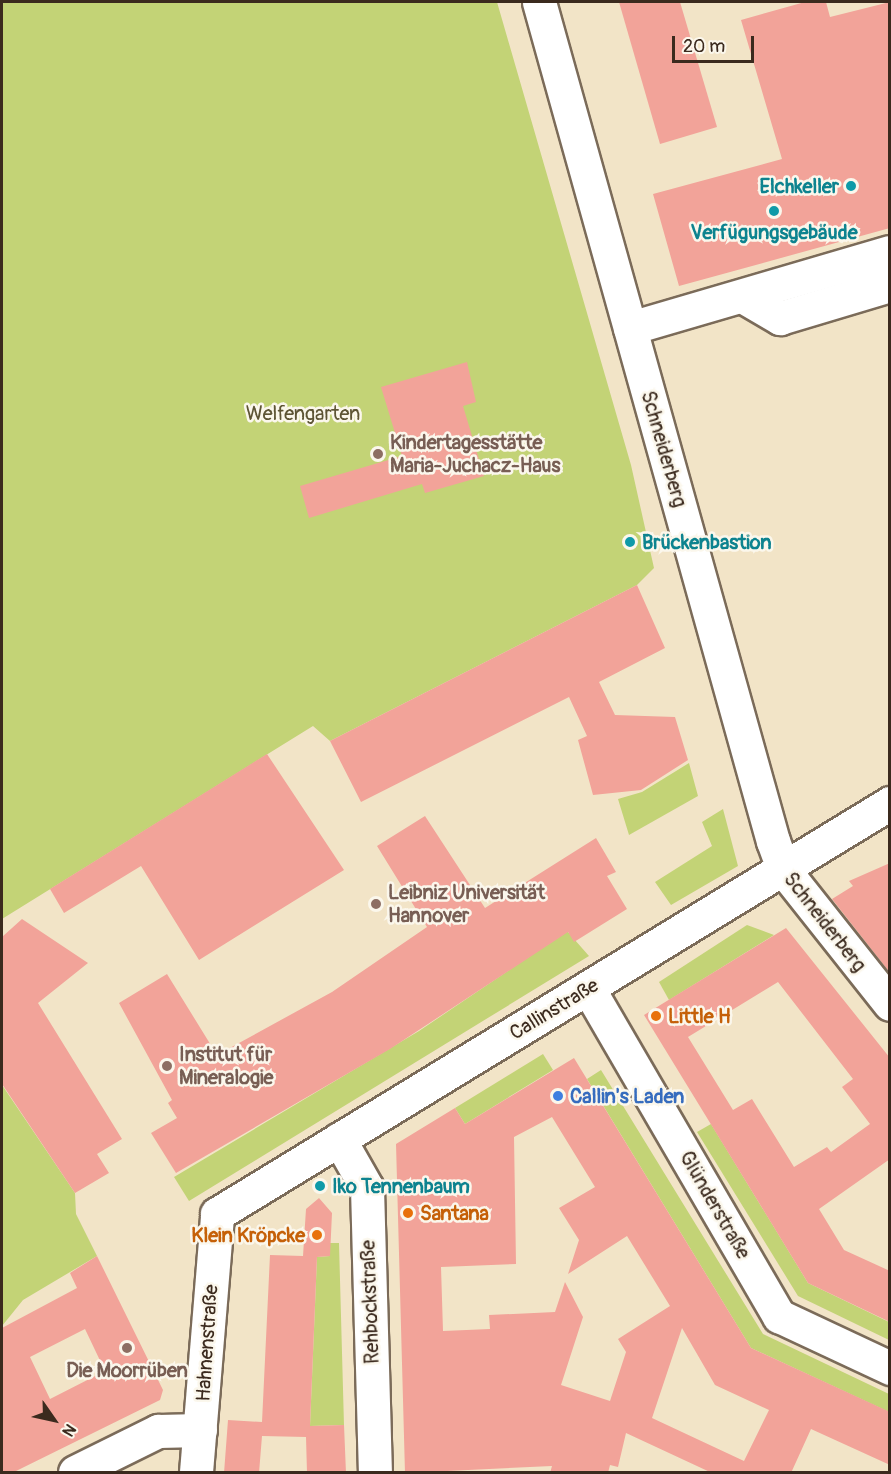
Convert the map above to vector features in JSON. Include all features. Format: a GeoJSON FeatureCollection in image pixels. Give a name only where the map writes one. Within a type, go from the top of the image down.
{"type":"FeatureCollection","features":[{"type":"Feature","properties":{"kind":"street","name":"Schneiderberg"},"geometry":{"type":"LineString","coordinates":[[539,2],[783,869],[890,1004]]}},
{"type":"Feature","properties":{"kind":"street"},"geometry":{"type":"LineString","coordinates":[[630,328],[744,297],[890,252]]}},
{"type":"Feature","properties":{"kind":"street"},"geometry":{"type":"LineString","coordinates":[[744,297],[780,318],[890,285]]}},
{"type":"Feature","properties":{"kind":"street","name":"Callinstraße"},"geometry":{"type":"LineString","coordinates":[[217,1214],[890,803]]}},
{"type":"Feature","properties":{"kind":"street","name":"Glünderstraße"},"geometry":{"type":"LineString","coordinates":[[588,988],[779,1316],[890,1368]]}},
{"type":"Feature","properties":{"kind":"street","name":"Rehbockstraße"},"geometry":{"type":"LineString","coordinates":[[339,1138],[367,1188],[375,1473]]}},
{"type":"Feature","properties":{"kind":"street","name":"Hahnenstraße"},"geometry":{"type":"LineString","coordinates":[[196,1473],[217,1214]]}},
{"type":"Feature","properties":{"kind":"street"},"geometry":{"type":"LineString","coordinates":[[75,1473],[158,1431],[200,1430]]}},
{"type":"Feature","properties":{"kind":"green space","name":"Welfengarten"},"geometry":{"type":"Polygon","coordinates":[[[2,2],[497,2],[631,465],[654,568],[637,585],[330,741],[313,726],[2,919],[2,2]]]}},
{"type":"Feature","properties":{"kind":"green space"},"geometry":{"type":"Polygon","coordinates":[[[689,763],[698,796],[629,835],[618,799],[642,792],[689,763]]]}},
{"type":"Feature","properties":{"kind":"green space"},"geometry":{"type":"Polygon","coordinates":[[[723,809],[738,866],[671,905],[655,882],[712,846],[702,822],[723,809]]]}},
{"type":"Feature","properties":{"kind":"green space"},"geometry":{"type":"Polygon","coordinates":[[[747,925],[774,935],[669,1000],[659,982],[747,925]]]}},
{"type":"Feature","properties":{"kind":"green space"},"geometry":{"type":"Polygon","coordinates":[[[567,931],[589,956],[189,1201],[174,1177],[419,1031],[567,931]]]}},
{"type":"Feature","properties":{"kind":"green space"},"geometry":{"type":"Polygon","coordinates":[[[543,1054],[553,1070],[465,1124],[455,1108],[543,1054]]]}},
{"type":"Feature","properties":{"kind":"green space"},"geometry":{"type":"Polygon","coordinates":[[[601,1070],[763,1334],[889,1394],[889,1412],[751,1348],[587,1079],[601,1070]]]}},
{"type":"Feature","properties":{"kind":"green space"},"geometry":{"type":"Polygon","coordinates":[[[2,1085],[75,1193],[76,1214],[97,1256],[23,1300],[2,1326],[2,1085]]]}},
{"type":"Feature","properties":{"kind":"green space"},"geometry":{"type":"Polygon","coordinates":[[[711,1124],[808,1283],[889,1322],[889,1340],[798,1296],[697,1132],[711,1124]]]}},
{"type":"Feature","properties":{"kind":"green space"},"geometry":{"type":"Polygon","coordinates":[[[330,1243],[339,1243],[344,1425],[310,1426],[317,1257],[330,1256],[330,1243]]]}},
{"type":"Feature","properties":{"kind":"building"},"geometry":{"type":"Polygon","coordinates":[[[619,2],[680,2],[717,127],[660,144],[619,2]]]}},
{"type":"Feature","properties":{"kind":"building"},"geometry":{"type":"Polygon","coordinates":[[[805,2],[826,2],[830,17],[890,2],[890,228],[679,286],[653,194],[782,159],[741,20],[805,2]]]}},
{"type":"Feature","properties":{"kind":"building"},"geometry":{"type":"Polygon","coordinates":[[[467,362],[476,402],[463,406],[484,476],[425,493],[422,484],[309,518],[300,486],[402,456],[381,387],[467,362]]]}},
{"type":"Feature","properties":{"kind":"building"},"geometry":{"type":"Polygon","coordinates":[[[637,585],[665,648],[599,682],[615,715],[675,717],[688,760],[641,790],[593,795],[578,740],[587,736],[569,697],[361,802],[330,741],[637,585]]]}},
{"type":"Feature","properties":{"kind":"building"},"geometry":{"type":"Polygon","coordinates":[[[267,754],[344,870],[199,960],[141,866],[64,913],[50,889],[267,754]]]}},
{"type":"Feature","properties":{"kind":"building"},"geometry":{"type":"Polygon","coordinates":[[[425,816],[485,908],[596,838],[616,872],[607,876],[627,909],[574,942],[568,932],[390,1049],[176,1173],[151,1133],[177,1118],[168,1103],[172,1100],[119,1003],[167,974],[217,1055],[332,992],[427,927],[377,846],[425,816]]]}},
{"type":"Feature","properties":{"kind":"building"},"geometry":{"type":"Polygon","coordinates":[[[890,863],[890,973],[832,899],[853,886],[849,881],[890,863]]]}},
{"type":"Feature","properties":{"kind":"building"},"geometry":{"type":"Polygon","coordinates":[[[22,919],[88,963],[38,1003],[122,1139],[97,1154],[109,1173],[75,1193],[2,1084],[2,937],[22,919]]]}},
{"type":"Feature","properties":{"kind":"building"},"geometry":{"type":"Polygon","coordinates":[[[786,928],[890,1058],[890,1159],[819,1209],[844,1250],[890,1271],[890,1322],[808,1283],[644,1015],[786,928]],[[778,982],[688,1037],[733,1110],[752,1099],[794,1167],[827,1147],[831,1152],[870,1124],[842,1087],[853,1079],[778,982]]]}},
{"type":"Feature","properties":{"kind":"building"},"geometry":{"type":"Polygon","coordinates":[[[574,1058],[751,1348],[890,1412],[890,1465],[811,1429],[791,1473],[712,1473],[626,1433],[618,1467],[610,1465],[608,1473],[550,1473],[552,1466],[405,1473],[396,1144],[455,1108],[465,1124],[574,1058]],[[552,1117],[514,1137],[516,1264],[441,1267],[443,1331],[490,1329],[489,1315],[555,1312],[565,1282],[583,1317],[561,1385],[610,1401],[626,1352],[618,1339],[670,1306],[627,1236],[568,1274],[579,1240],[559,1208],[595,1187],[552,1117]],[[682,1328],[652,1418],[744,1461],[769,1410],[715,1385],[682,1328]]]}},
{"type":"Feature","properties":{"kind":"building"},"geometry":{"type":"Polygon","coordinates":[[[319,1198],[332,1213],[330,1256],[317,1257],[310,1426],[344,1425],[346,1473],[307,1473],[306,1437],[262,1436],[259,1473],[224,1473],[228,1420],[262,1422],[270,1255],[303,1256],[306,1209],[319,1198]]]}},
{"type":"Feature","properties":{"kind":"building"},"geometry":{"type":"Polygon","coordinates":[[[97,1256],[163,1390],[160,1400],[12,1473],[2,1473],[2,1328],[77,1288],[70,1273],[97,1256]],[[85,1329],[30,1357],[50,1399],[105,1371],[85,1329]]]}},
{"type":"Feature","properties":{"kind":"place","name":"Elchkeller"},"geometry":{"type":"Point","coordinates":[851,186]}},
{"type":"Feature","properties":{"kind":"place","name":"Verfügungsgebäude"},"geometry":{"type":"Point","coordinates":[774,211]}},
{"type":"Feature","properties":{"kind":"place","name":"Kindertagesstätte Maria-Juchacz-Haus"},"geometry":{"type":"Point","coordinates":[378,454]}},
{"type":"Feature","properties":{"kind":"place","name":"Brückenbastion"},"geometry":{"type":"Point","coordinates":[630,542]}},
{"type":"Feature","properties":{"kind":"place","name":"Leibniz Universität Hannover"},"geometry":{"type":"Point","coordinates":[376,904]}},
{"type":"Feature","properties":{"kind":"place","name":"Little H"},"geometry":{"type":"Point","coordinates":[656,1016]}},
{"type":"Feature","properties":{"kind":"place","name":"Institut für Mineralogie"},"geometry":{"type":"Point","coordinates":[167,1066]}},
{"type":"Feature","properties":{"kind":"place","name":"Callin's Laden"},"geometry":{"type":"Point","coordinates":[558,1096]}},
{"type":"Feature","properties":{"kind":"place","name":"Iko Tennenbaum"},"geometry":{"type":"Point","coordinates":[320,1186]}},
{"type":"Feature","properties":{"kind":"place","name":"Santana"},"geometry":{"type":"Point","coordinates":[408,1213]}},
{"type":"Feature","properties":{"kind":"place","name":"Klein Kröpcke"},"geometry":{"type":"Point","coordinates":[317,1235]}},
{"type":"Feature","properties":{"kind":"place","name":"Die Moorrüben"},"geometry":{"type":"Point","coordinates":[127,1348]}}]}
